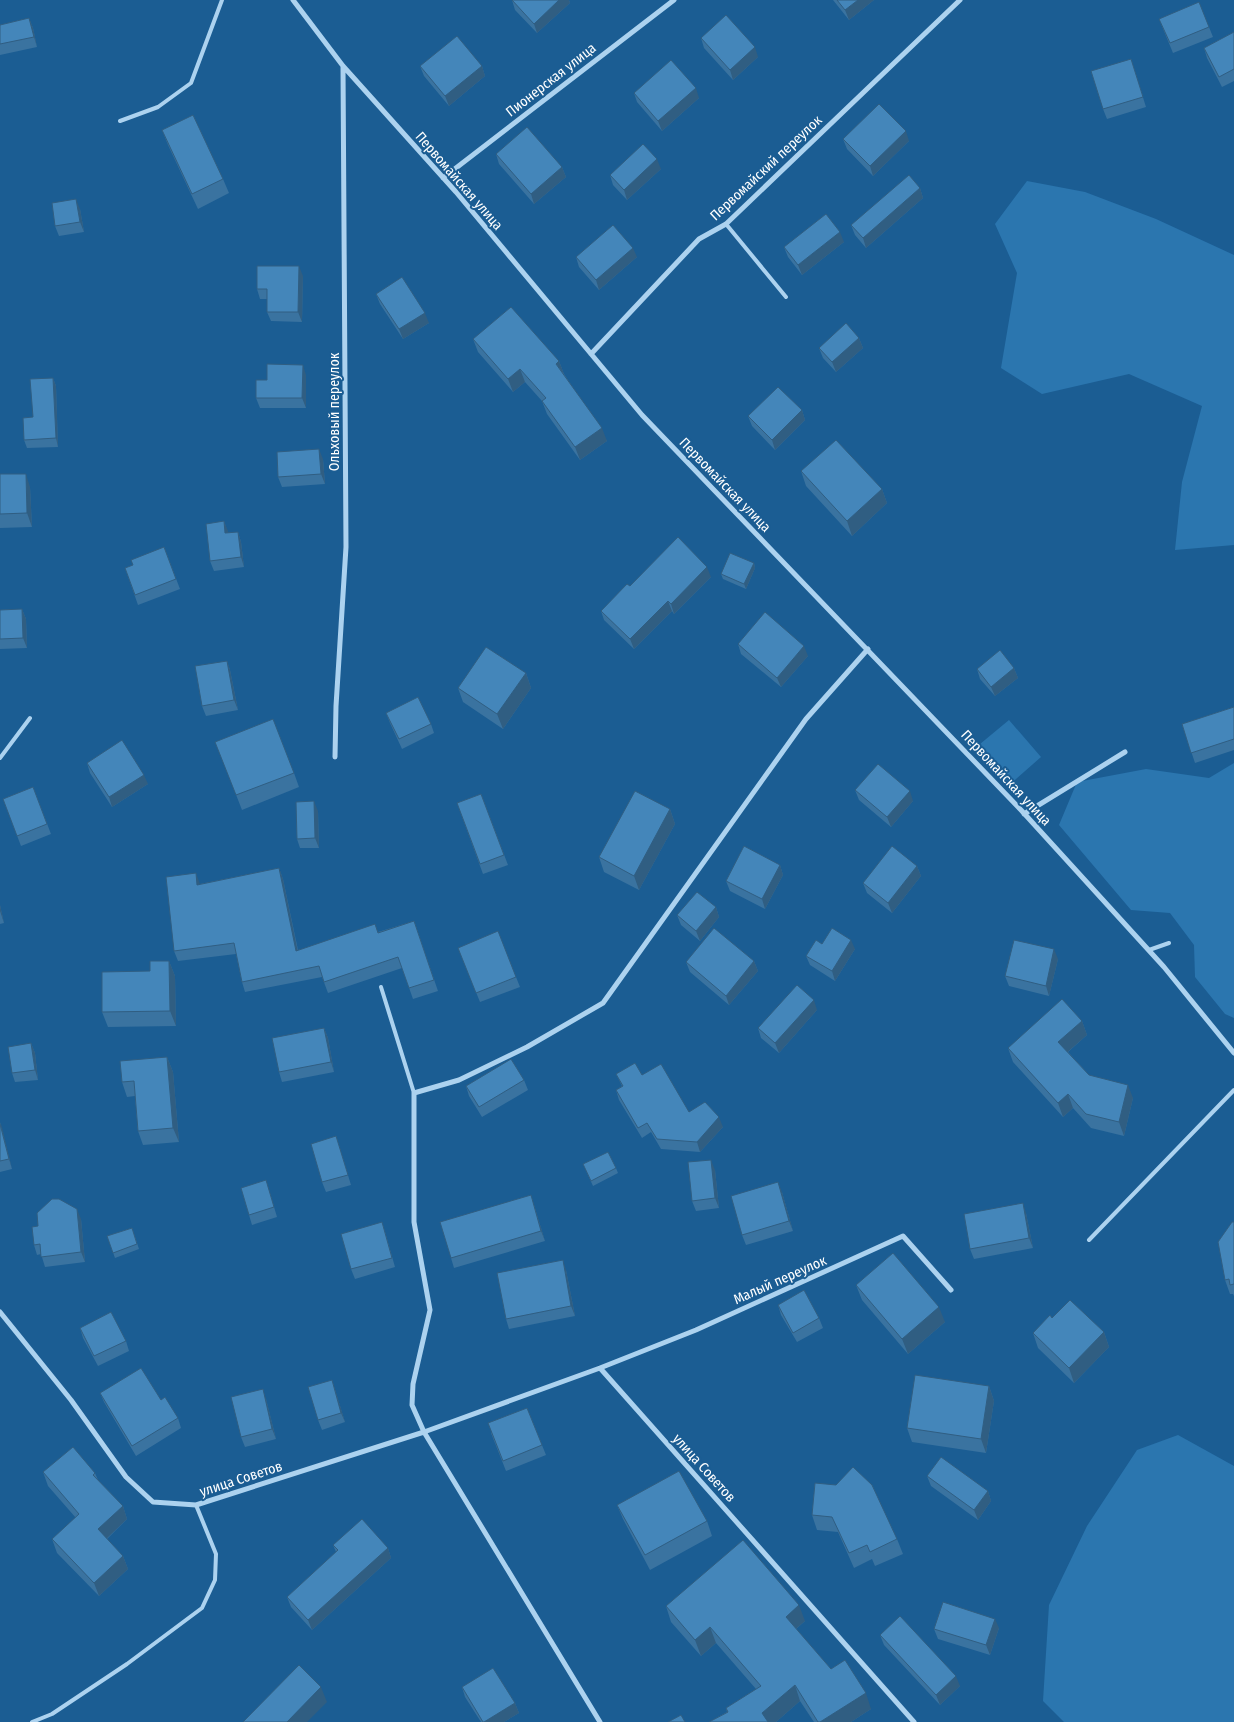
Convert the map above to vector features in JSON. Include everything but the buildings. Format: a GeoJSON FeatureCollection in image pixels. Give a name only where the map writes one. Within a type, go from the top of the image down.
{"type":"FeatureCollection","features":[{"type":"Feature","properties":{"kind":"street","name":"Первомайская улица"},"geometry":{"type":"LineString","coordinates":[[293,0],[343,66],[443,178],[642,415],[1024,814],[1164,967],[1234,1053]]}},
{"type":"Feature","properties":{"kind":"street","name":"Пионерская улица"},"geometry":{"type":"LineString","coordinates":[[443,178],[674,0]]}},
{"type":"Feature","properties":{"kind":"street","name":"Первомайский переулок"},"geometry":{"type":"LineString","coordinates":[[591,354],[699,239],[726,224],[960,0]]}},
{"type":"Feature","properties":{"kind":"street","name":"Ольховый переулок"},"geometry":{"type":"LineString","coordinates":[[335,757],[336,706],[346,546],[343,66]]}},
{"type":"Feature","properties":{"kind":"street"},"geometry":{"type":"LineString","coordinates":[[600,1722],[424,1432],[412,1405],[413,1384],[430,1310],[414,1222],[414,1093],[468,1076],[527,1047],[603,1003],[806,719],[868,649]]}},
{"type":"Feature","properties":{"kind":"street"},"geometry":{"type":"LineString","coordinates":[[1024,814],[1125,752]]}},
{"type":"Feature","properties":{"kind":"street","name":"Малый переулок"},"geometry":{"type":"LineString","coordinates":[[600,1368],[696,1330],[903,1236],[951,1290]]}},
{"type":"Feature","properties":{"kind":"street","name":"улица Советов"},"geometry":{"type":"LineString","coordinates":[[0,1312],[71,1400],[126,1477],[153,1502],[196,1505],[424,1432],[600,1368],[914,1722]]}},
{"type":"Feature","properties":{"kind":"lane"},"geometry":{"type":"LineString","coordinates":[[120,121],[158,107],[190,83],[222,0]]}},
{"type":"Feature","properties":{"kind":"lane"},"geometry":{"type":"LineString","coordinates":[[726,224],[786,297]]}},
{"type":"Feature","properties":{"kind":"lane"},"geometry":{"type":"LineString","coordinates":[[0,758],[30,718]]}},
{"type":"Feature","properties":{"kind":"lane"},"geometry":{"type":"LineString","coordinates":[[1149,950],[1169,943]]}},
{"type":"Feature","properties":{"kind":"lane"},"geometry":{"type":"LineString","coordinates":[[381,987],[414,1093]]}},
{"type":"Feature","properties":{"kind":"lane"},"geometry":{"type":"LineString","coordinates":[[1089,1240],[1234,1090]]}},
{"type":"Feature","properties":{"kind":"lane"},"geometry":{"type":"LineString","coordinates":[[32,1722],[52,1714],[127,1664],[202,1608],[215,1580],[216,1554],[196,1505]]}},
{"type":"Feature","properties":{"kind":"shaded area"},"geometry":{"type":"Polygon","coordinates":[[[1027,181],[1085,192],[1156,219],[1234,255],[1234,545],[1175,550],[1182,482],[1202,406],[1129,374],[1042,394],[1001,368],[1017,273],[995,224],[1027,181]]]}},
{"type":"Feature","properties":{"kind":"shaded area"},"geometry":{"type":"Polygon","coordinates":[[[1009,720],[1041,757],[1007,787],[974,749],[1009,720]]]}},
{"type":"Feature","properties":{"kind":"shaded area"},"geometry":{"type":"Polygon","coordinates":[[[1234,763],[1234,1018],[1225,1014],[1195,977],[1194,945],[1170,913],[1131,910],[1059,825],[1077,782],[1146,769],[1209,778],[1234,763]]]}},
{"type":"Feature","properties":{"kind":"shaded area"},"geometry":{"type":"Polygon","coordinates":[[[1178,1435],[1234,1466],[1234,1722],[1064,1722],[1043,1701],[1049,1605],[1087,1526],[1137,1450],[1178,1435]]]}}]}
